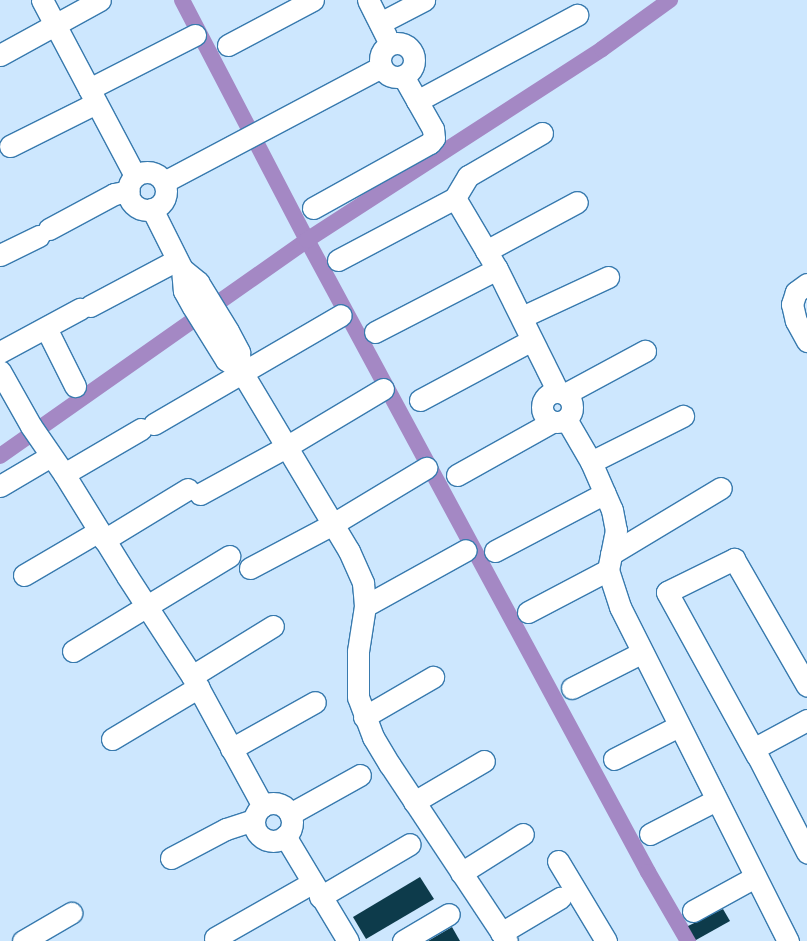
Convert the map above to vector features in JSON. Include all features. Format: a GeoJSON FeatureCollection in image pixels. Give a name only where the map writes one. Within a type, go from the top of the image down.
{"type":"FeatureCollection","features":[{"type":"Feature","properties":{"kind":"street"},"geometry":{"type":"LineString","coordinates":[[0,255],[114,194],[132,183],[151,172],[164,182],[165,198],[152,209],[136,206],[129,196],[132,183],[92,96],[42,0]]}},
{"type":"Feature","properties":{"kind":"street"},"geometry":{"type":"LineString","coordinates":[[0,55],[100,0]]}},
{"type":"Feature","properties":{"kind":"street"},"geometry":{"type":"LineString","coordinates":[[228,45],[313,0]]}},
{"type":"Feature","properties":{"kind":"street"},"geometry":{"type":"LineString","coordinates":[[368,0],[390,44]]}},
{"type":"Feature","properties":{"kind":"street"},"geometry":{"type":"LineString","coordinates":[[380,24],[424,0]]}},
{"type":"Feature","properties":{"kind":"street"},"geometry":{"type":"LineString","coordinates":[[417,101],[577,15]]}},
{"type":"Feature","properties":{"kind":"street"},"geometry":{"type":"LineString","coordinates":[[4,153],[92,96],[195,35]]}},
{"type":"Feature","properties":{"kind":"street"},"geometry":{"type":"LineString","coordinates":[[390,44],[403,44],[413,53],[412,66],[403,76],[390,76],[381,66],[381,54],[390,44]]}},
{"type":"Feature","properties":{"kind":"street"},"geometry":{"type":"LineString","coordinates":[[164,182],[381,66]]}},
{"type":"Feature","properties":{"kind":"street"},"geometry":{"type":"LineString","coordinates":[[313,208],[430,143],[435,134],[403,76]]}},
{"type":"Feature","properties":{"kind":"street"},"geometry":{"type":"LineString","coordinates":[[338,260],[455,198],[468,176],[542,134]]}},
{"type":"Feature","properties":{"kind":"street"},"geometry":{"type":"LineString","coordinates":[[455,198],[497,269],[561,393],[570,399],[572,406],[559,420],[457,475]]}},
{"type":"Feature","properties":{"kind":"street"},"geometry":{"type":"LineString","coordinates":[[486,251],[577,202]]}},
{"type":"Feature","properties":{"kind":"street"},"geometry":{"type":"LineString","coordinates":[[152,209],[179,264],[184,291],[200,302],[220,335],[239,352],[241,371],[333,524],[349,552],[363,584],[365,606],[357,672],[358,697],[364,717],[390,765],[504,937],[560,898]]}},
{"type":"Feature","properties":{"kind":"street"},"geometry":{"type":"LineString","coordinates":[[0,352],[85,307],[179,264]]}},
{"type":"Feature","properties":{"kind":"street"},"geometry":{"type":"LineString","coordinates":[[375,332],[497,269]]}},
{"type":"Feature","properties":{"kind":"street"},"geometry":{"type":"LineString","coordinates":[[522,317],[608,277]]}},
{"type":"Feature","properties":{"kind":"street"},"geometry":{"type":"LineString","coordinates":[[807,284],[796,292],[792,304],[796,321],[807,340]]}},
{"type":"Feature","properties":{"kind":"street"},"geometry":{"type":"LineString","coordinates":[[64,474],[341,315]]}},
{"type":"Feature","properties":{"kind":"street"},"geometry":{"type":"LineString","coordinates":[[46,328],[75,386]]}},
{"type":"Feature","properties":{"kind":"street"},"geometry":{"type":"LineString","coordinates":[[420,400],[532,340]]}},
{"type":"Feature","properties":{"kind":"street"},"geometry":{"type":"LineString","coordinates":[[561,393],[645,351]]}},
{"type":"Feature","properties":{"kind":"street"},"geometry":{"type":"LineString","coordinates":[[0,371],[41,440],[195,681],[231,749],[258,813],[256,829],[261,836],[268,840],[277,840],[285,836],[292,822],[290,814],[278,804],[270,803],[258,813],[171,858]]}},
{"type":"Feature","properties":{"kind":"street"},"geometry":{"type":"LineString","coordinates":[[24,575],[102,535],[286,447],[383,389]]}},
{"type":"Feature","properties":{"kind":"street"},"geometry":{"type":"LineString","coordinates":[[591,462],[683,416]]}},
{"type":"Feature","properties":{"kind":"street"},"geometry":{"type":"LineString","coordinates":[[559,420],[591,462],[605,493],[616,530],[610,562],[620,607],[641,653],[788,941]]}},
{"type":"Feature","properties":{"kind":"street"},"geometry":{"type":"LineString","coordinates":[[0,486],[41,440]]}},
{"type":"Feature","properties":{"kind":"street"},"geometry":{"type":"LineString","coordinates":[[250,568],[333,524],[426,468]]}},
{"type":"Feature","properties":{"kind":"street"},"geometry":{"type":"LineString","coordinates":[[528,612],[610,562],[721,488]]}},
{"type":"Feature","properties":{"kind":"street"},"geometry":{"type":"LineString","coordinates":[[495,551],[605,493]]}},
{"type":"Feature","properties":{"kind":"street"},"geometry":{"type":"LineString","coordinates":[[365,606],[466,550]]}},
{"type":"Feature","properties":{"kind":"street"},"geometry":{"type":"LineString","coordinates":[[73,651],[228,556]]}},
{"type":"Feature","properties":{"kind":"street"},"geometry":{"type":"LineString","coordinates":[[807,686],[734,559],[667,592],[807,852]]}},
{"type":"Feature","properties":{"kind":"street"},"geometry":{"type":"LineString","coordinates":[[112,739],[273,626]]}},
{"type":"Feature","properties":{"kind":"street"},"geometry":{"type":"LineString","coordinates":[[572,688],[641,653]]}},
{"type":"Feature","properties":{"kind":"street"},"geometry":{"type":"LineString","coordinates":[[364,717],[433,677]]}},
{"type":"Feature","properties":{"kind":"street"},"geometry":{"type":"LineString","coordinates":[[231,749],[316,702]]}},
{"type":"Feature","properties":{"kind":"street"},"geometry":{"type":"LineString","coordinates":[[757,756],[757,747],[807,720]]}},
{"type":"Feature","properties":{"kind":"street"},"geometry":{"type":"LineString","coordinates":[[614,759],[679,726]]}},
{"type":"Feature","properties":{"kind":"street"},"geometry":{"type":"LineString","coordinates":[[414,802],[484,760]]}},
{"type":"Feature","properties":{"kind":"street"},"geometry":{"type":"LineString","coordinates":[[290,814],[360,774]]}},
{"type":"Feature","properties":{"kind":"street"},"geometry":{"type":"LineString","coordinates":[[650,834],[716,800]]}},
{"type":"Feature","properties":{"kind":"street"},"geometry":{"type":"LineString","coordinates":[[461,873],[523,834]]}},
{"type":"Feature","properties":{"kind":"street"},"geometry":{"type":"LineString","coordinates":[[285,836],[348,941]]}},
{"type":"Feature","properties":{"kind":"street"},"geometry":{"type":"LineString","coordinates":[[215,938],[410,844]]}},
{"type":"Feature","properties":{"kind":"street"},"geometry":{"type":"LineString","coordinates":[[558,861],[606,941]]}},
{"type":"Feature","properties":{"kind":"street"},"geometry":{"type":"LineString","coordinates":[[693,911],[754,877]]}},
{"type":"Feature","properties":{"kind":"street"},"geometry":{"type":"LineString","coordinates":[[22,941],[72,913]]}},
{"type":"Feature","properties":{"kind":"street"},"geometry":{"type":"LineString","coordinates":[[403,941],[449,914]]}},
{"type":"Feature","properties":{"kind":"building"},"geometry":{"type":"Polygon","coordinates":[[[420,877],[434,899],[366,939],[353,917],[420,877]]]}},
{"type":"Feature","properties":{"kind":"building"},"geometry":{"type":"Polygon","coordinates":[[[723,909],[730,921],[696,940],[688,926],[723,909]]]}},
{"type":"Feature","properties":{"kind":"building"},"geometry":{"type":"Polygon","coordinates":[[[452,927],[460,941],[428,941],[452,927]]]}},
{"type":"Feature","properties":{"kind":"waterway"},"geometry":{"type":"LineString","coordinates":[[182,0],[307,240],[648,872],[688,941]]}},
{"type":"Feature","properties":{"kind":"waterway"},"geometry":{"type":"LineString","coordinates":[[0,456],[307,240],[602,49],[670,0]]}}]}
